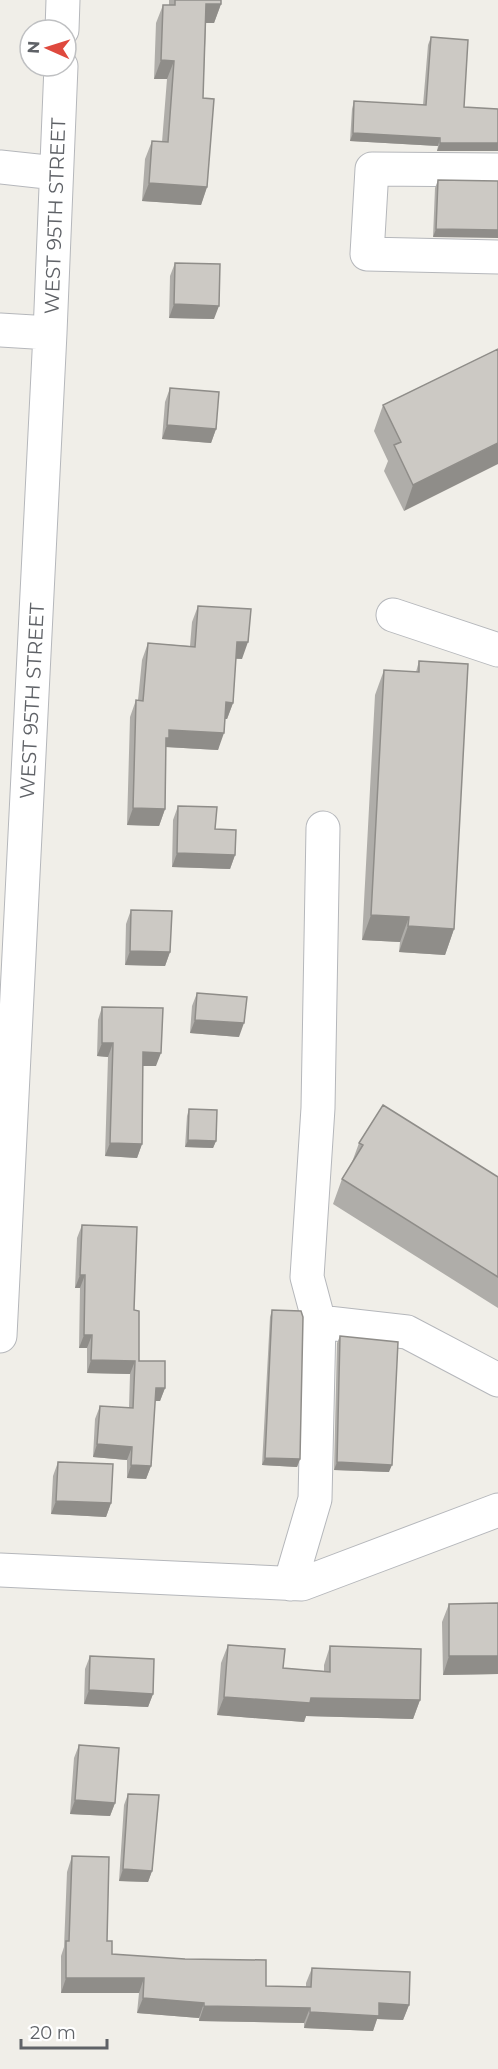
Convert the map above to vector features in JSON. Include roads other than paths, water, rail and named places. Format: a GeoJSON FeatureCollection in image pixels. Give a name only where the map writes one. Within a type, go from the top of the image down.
{"type":"FeatureCollection","features":[{"type":"Feature","properties":{"kind":"street","name":"WEST 95TH STREET"},"geometry":{"type":"LineString","coordinates":[[0,1336],[50,333],[60,78]]}},
{"type":"Feature","properties":{"kind":"street"},"geometry":{"type":"LineString","coordinates":[[0,167],[56,173]]}},
{"type":"Feature","properties":{"kind":"street"},"geometry":{"type":"LineString","coordinates":[[498,170],[372,169],[367,254],[498,257]]}},
{"type":"Feature","properties":{"kind":"street"},"geometry":{"type":"LineString","coordinates":[[0,330],[50,333]]}},
{"type":"Feature","properties":{"kind":"street"},"geometry":{"type":"LineString","coordinates":[[393,615],[498,650]]}},
{"type":"Feature","properties":{"kind":"street"},"geometry":{"type":"LineString","coordinates":[[290,1584],[315,1499],[319,1322],[307,1277],[318,1108],[323,828]]}},
{"type":"Feature","properties":{"kind":"street"},"geometry":{"type":"LineString","coordinates":[[319,1322],[407,1332],[498,1380]]}},
{"type":"Feature","properties":{"kind":"street"},"geometry":{"type":"LineString","coordinates":[[0,1570],[302,1584],[498,1510]]}}]}
